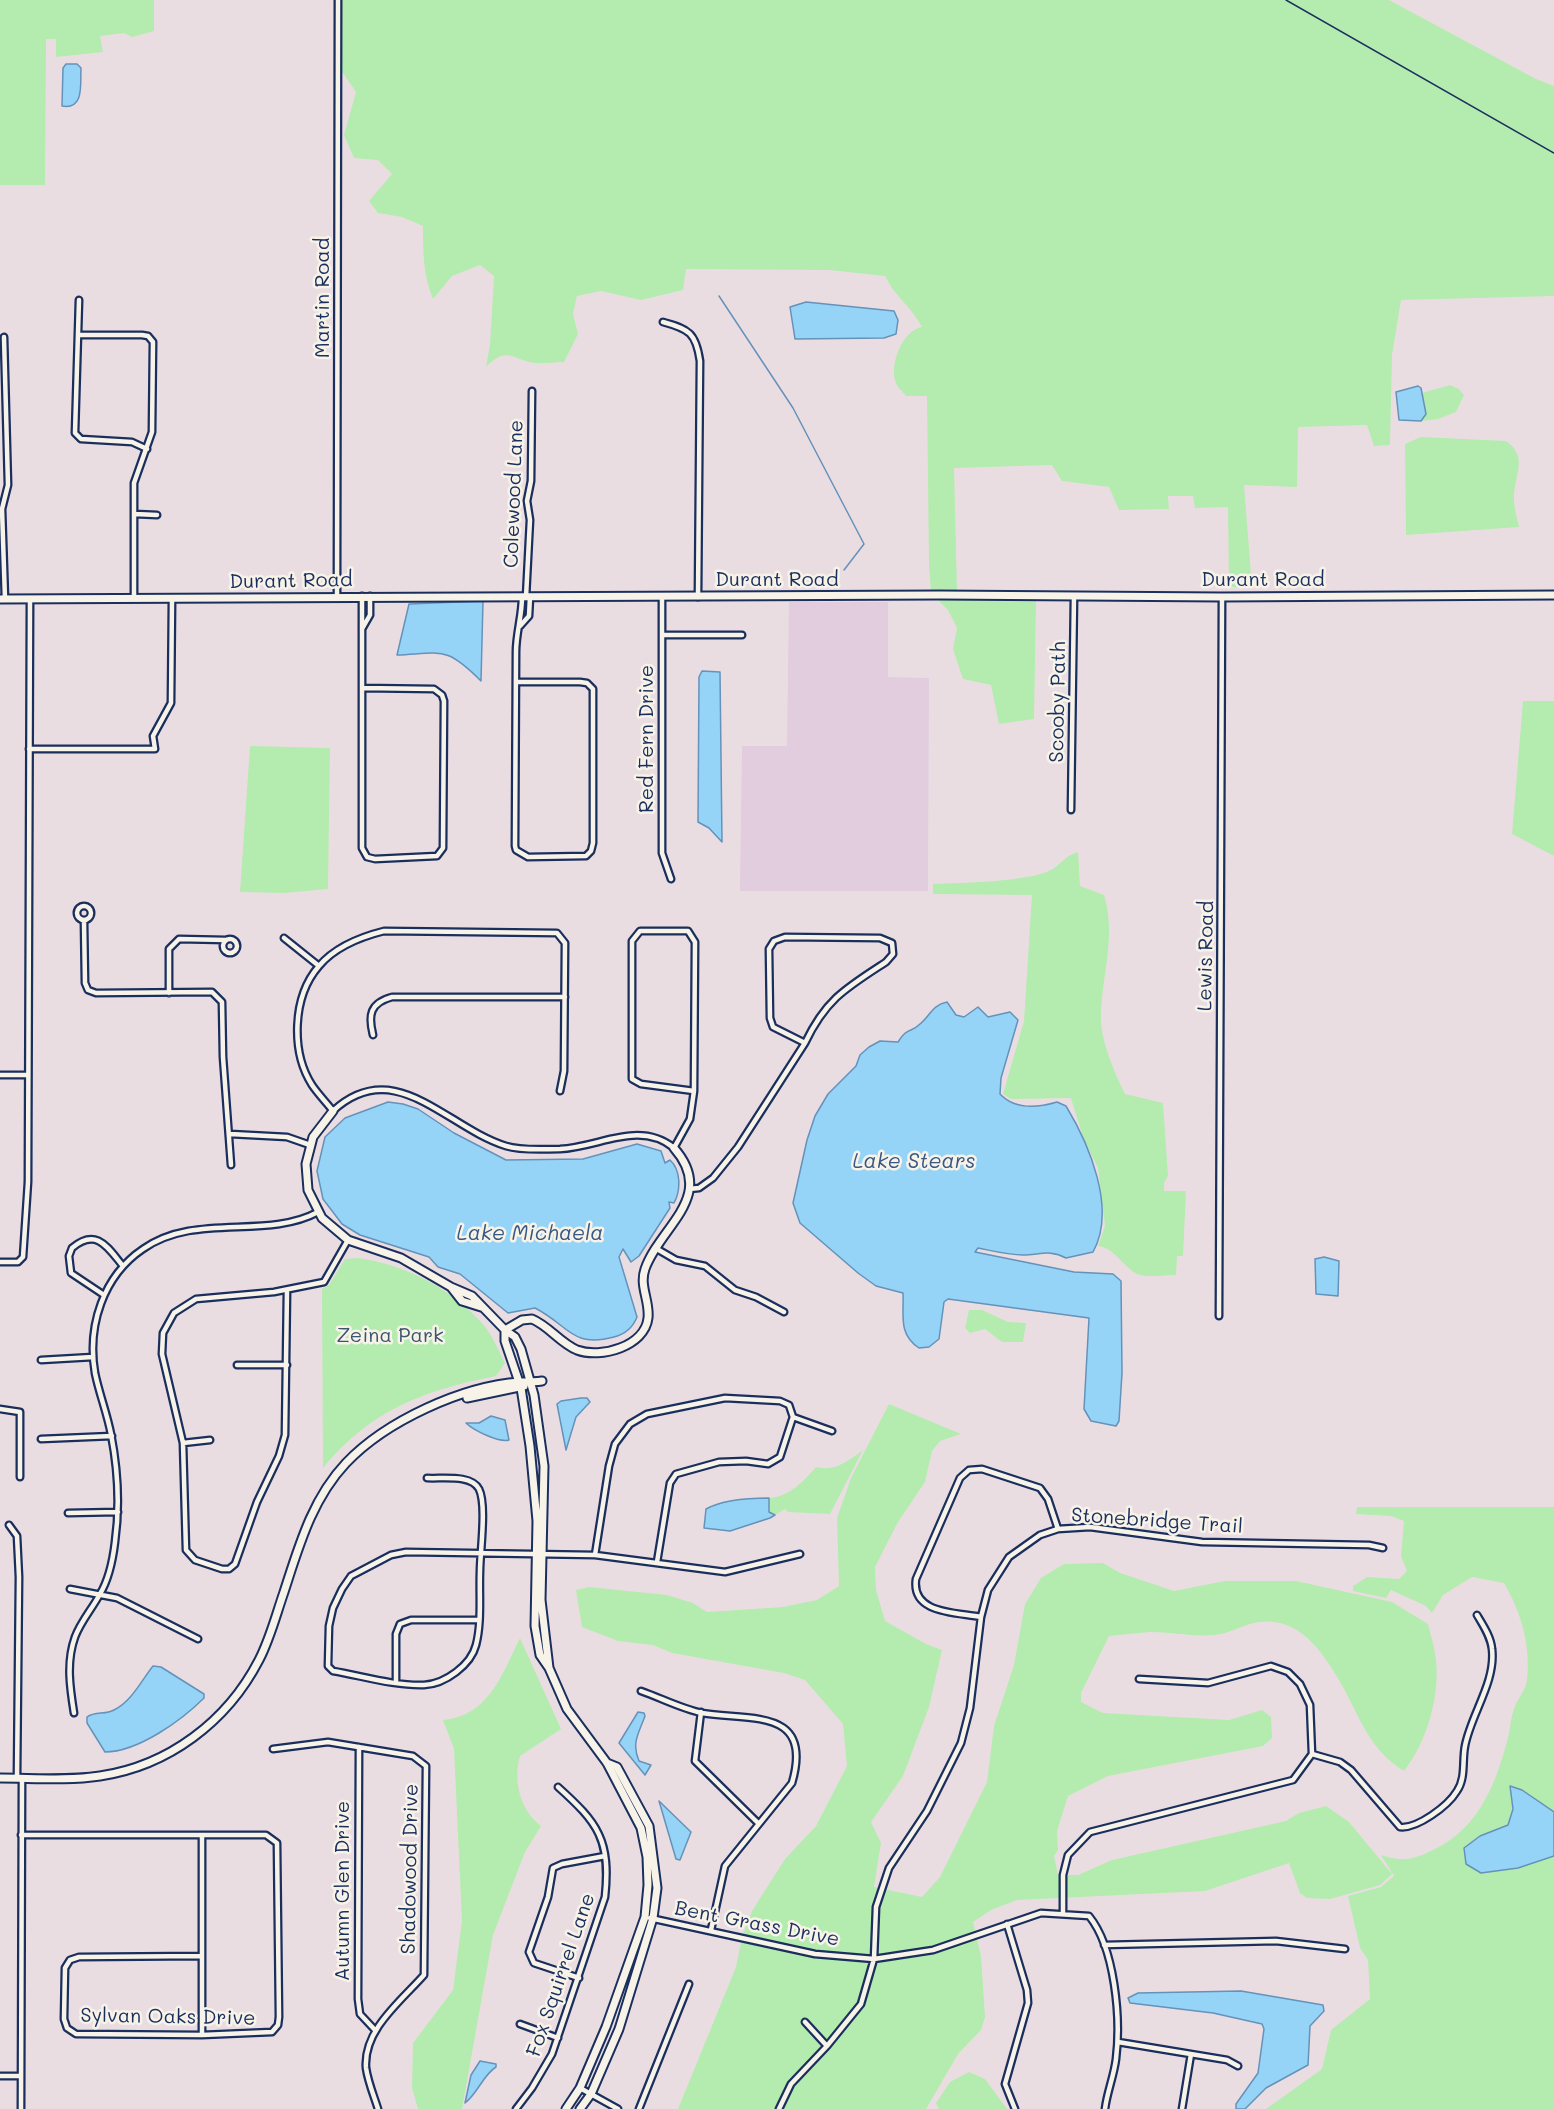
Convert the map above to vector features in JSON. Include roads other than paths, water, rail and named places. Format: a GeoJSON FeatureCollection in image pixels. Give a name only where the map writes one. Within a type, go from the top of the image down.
{"type":"FeatureCollection","features":[{"type":"Feature","properties":{"kind":"street","name":"Martin Road"},"geometry":{"type":"LineString","coordinates":[[337,596],[338,0]]}},
{"type":"Feature","properties":{"kind":"street"},"geometry":{"type":"LineString","coordinates":[[79,300],[75,433],[81,439],[132,442],[147,449]]}},
{"type":"Feature","properties":{"kind":"street"},"geometry":{"type":"LineString","coordinates":[[663,322],[690,332],[694,338],[700,361],[698,597]]}},
{"type":"Feature","properties":{"kind":"street"},"geometry":{"type":"LineString","coordinates":[[79,335],[142,335],[151,339],[153,415],[147,449],[135,476],[134,598]]}},
{"type":"Feature","properties":{"kind":"street"},"geometry":{"type":"LineString","coordinates":[[3,599],[2,509],[8,485],[4,337]]}},
{"type":"Feature","properties":{"kind":"street","name":"Colewood Lane"},"geometry":{"type":"LineString","coordinates":[[516,682],[580,682],[587,683],[593,689],[593,843],[591,851],[586,856],[528,857],[516,850],[516,682],[516,639],[520,626],[529,616],[526,597],[530,520],[526,501],[531,481],[532,391]]}},
{"type":"Feature","properties":{"kind":"street"},"geometry":{"type":"LineString","coordinates":[[135,514],[157,514]]}},
{"type":"Feature","properties":{"kind":"street","name":"Durant Road"},"geometry":{"type":"LineString","coordinates":[[3,599],[337,596],[1554,595]]}},
{"type":"Feature","properties":{"kind":"street"},"geometry":{"type":"LineString","coordinates":[[362,688],[434,689],[442,695],[444,701],[443,848],[437,856],[375,859],[367,857],[363,852],[362,688],[362,629],[369,619],[366,596]]}},
{"type":"Feature","properties":{"kind":"street","name":"Scooby Path"},"geometry":{"type":"LineString","coordinates":[[1071,810],[1074,596]]}},
{"type":"Feature","properties":{"kind":"street","name":"Red Fern Drive"},"geometry":{"type":"LineString","coordinates":[[662,597],[662,853],[671,879]]}},
{"type":"Feature","properties":{"kind":"street","name":"Lewis Road"},"geometry":{"type":"LineString","coordinates":[[1219,1316],[1222,597]]}},
{"type":"Feature","properties":{"kind":"street"},"geometry":{"type":"LineString","coordinates":[[29,749],[155,748],[153,736],[171,704],[172,599]]}},
{"type":"Feature","properties":{"kind":"street"},"geometry":{"type":"LineString","coordinates":[[0,1262],[21,1260],[28,1182],[30,600]]}},
{"type":"Feature","properties":{"kind":"street"},"geometry":{"type":"LineString","coordinates":[[662,635],[742,636]]}},
{"type":"Feature","properties":{"kind":"street"},"geometry":{"type":"LineString","coordinates":[[84,921],[85,983],[88,990],[96,993],[212,992],[222,1002],[223,1057],[231,1165]]}},
{"type":"Feature","properties":{"kind":"street"},"geometry":{"type":"LineString","coordinates":[[674,1148],[690,1119],[694,1091],[695,942],[688,931],[640,931],[632,941],[633,1079],[641,1084],[694,1091]]}},
{"type":"Feature","properties":{"kind":"street"},"geometry":{"type":"LineString","coordinates":[[333,1111],[311,1083],[300,1053],[297,1022],[300,1006],[319,966],[345,945],[365,936],[384,932],[557,933],[565,943],[564,1071],[560,1090]]}},
{"type":"Feature","properties":{"kind":"street"},"geometry":{"type":"LineString","coordinates":[[689,1189],[699,1188],[713,1178],[726,1163],[805,1043],[816,1019],[830,1002],[886,962],[893,954],[892,943],[880,938],[785,937],[774,941],[769,949],[770,1018],[773,1027],[805,1043]]}},
{"type":"Feature","properties":{"kind":"street"},"geometry":{"type":"LineString","coordinates":[[284,938],[319,966]]}},
{"type":"Feature","properties":{"kind":"street"},"geometry":{"type":"LineString","coordinates":[[169,993],[169,949],[173,943],[179,939],[226,940]]}},
{"type":"Feature","properties":{"kind":"street"},"geometry":{"type":"LineString","coordinates":[[373,1035],[369,1019],[372,1008],[380,1001],[392,997],[565,997]]}},
{"type":"Feature","properties":{"kind":"street"},"geometry":{"type":"LineString","coordinates":[[0,1075],[27,1075]]}},
{"type":"Feature","properties":{"kind":"street"},"geometry":{"type":"LineString","coordinates":[[505,1330],[519,1321],[530,1318],[581,1351],[595,1352],[631,1343],[640,1336],[647,1324],[648,1310],[643,1277],[657,1249],[685,1207],[689,1189],[686,1165],[674,1148],[660,1138],[642,1134],[579,1148],[513,1148],[461,1125],[421,1099],[394,1090],[362,1094],[346,1100],[323,1121],[310,1145],[306,1177],[318,1212],[332,1229],[348,1240],[401,1258],[452,1287],[470,1294],[481,1307],[505,1330],[518,1342],[531,1383],[544,1466],[539,1553]]}},
{"type":"Feature","properties":{"kind":"street"},"geometry":{"type":"LineString","coordinates":[[230,1134],[287,1137],[310,1145]]}},
{"type":"Feature","properties":{"kind":"street"},"geometry":{"type":"LineString","coordinates":[[74,1713],[70,1688],[71,1656],[84,1618],[101,1593],[112,1562],[118,1512],[118,1478],[112,1436],[93,1357],[94,1327],[104,1295],[123,1266],[142,1249],[171,1234],[199,1229],[277,1222],[318,1212]]}},
{"type":"Feature","properties":{"kind":"street"},"geometry":{"type":"LineString","coordinates":[[104,1295],[71,1273],[69,1256],[72,1248],[79,1242],[99,1240],[107,1245],[123,1266]]}},
{"type":"Feature","properties":{"kind":"street"},"geometry":{"type":"LineString","coordinates":[[287,1290],[286,1418],[281,1449],[257,1502],[237,1560],[230,1569],[222,1569],[195,1560],[186,1550],[183,1443],[162,1354],[163,1333],[169,1319],[185,1303],[196,1299],[287,1290],[326,1280],[348,1240]]}},
{"type":"Feature","properties":{"kind":"street"},"geometry":{"type":"LineString","coordinates":[[657,1249],[676,1260],[705,1266],[735,1290],[756,1297],[784,1312]]}},
{"type":"Feature","properties":{"kind":"street"},"geometry":{"type":"LineString","coordinates":[[505,1330],[506,1341],[520,1385],[536,1507],[542,1610],[549,1668],[567,1709],[607,1763],[641,1828],[647,1866],[649,1918],[619,2029],[591,2094],[580,2109]]}},
{"type":"Feature","properties":{"kind":"street"},"geometry":{"type":"LineString","coordinates":[[41,1360],[93,1357]]}},
{"type":"Feature","properties":{"kind":"street"},"geometry":{"type":"LineString","coordinates":[[237,1365],[287,1365]]}},
{"type":"Feature","properties":{"kind":"street"},"geometry":{"type":"LineString","coordinates":[[0,1778],[82,1778],[126,1770],[165,1755],[207,1727],[235,1697],[259,1660],[307,1523],[329,1484],[346,1463],[371,1439],[400,1421],[437,1404],[542,1381]]}},
{"type":"Feature","properties":{"kind":"street"},"geometry":{"type":"LineString","coordinates":[[595,1555],[609,1466],[615,1444],[630,1424],[647,1414],[725,1398],[780,1401],[789,1405],[793,1417],[780,1457],[768,1464],[747,1461],[719,1462],[676,1474],[670,1483],[657,1562]]}},
{"type":"Feature","properties":{"kind":"street"},"geometry":{"type":"LineString","coordinates":[[0,1409],[20,1412],[20,1477]]}},
{"type":"Feature","properties":{"kind":"street"},"geometry":{"type":"LineString","coordinates":[[793,1417],[832,1431]]}},
{"type":"Feature","properties":{"kind":"street"},"geometry":{"type":"LineString","coordinates":[[42,1439],[112,1436]]}},
{"type":"Feature","properties":{"kind":"street"},"geometry":{"type":"LineString","coordinates":[[183,1443],[210,1440]]}},
{"type":"Feature","properties":{"kind":"street"},"geometry":{"type":"LineString","coordinates":[[981,1617],[927,1607],[918,1598],[915,1589],[916,1579],[960,1478],[969,1470],[982,1469],[1040,1488],[1048,1499],[1058,1529]]}},
{"type":"Feature","properties":{"kind":"street"},"geometry":{"type":"LineString","coordinates":[[428,1478],[468,1479],[479,1488],[482,1501],[480,1553],[478,1620],[476,1646],[464,1665],[444,1680],[425,1685],[333,1671],[328,1666],[329,1626],[333,1608],[342,1589],[351,1575],[391,1555],[406,1552],[480,1553],[539,1553],[595,1555],[725,1572],[800,1554]]}},
{"type":"Feature","properties":{"kind":"street"},"geometry":{"type":"LineString","coordinates":[[68,1513],[118,1512]]}},
{"type":"Feature","properties":{"kind":"street"},"geometry":{"type":"LineString","coordinates":[[9,1525],[17,1536],[19,1577],[21,2109]]}},
{"type":"Feature","properties":{"kind":"street","name":"Stonebridge Trail"},"geometry":{"type":"LineString","coordinates":[[779,2109],[791,2084],[827,2046],[861,2004],[874,1959],[876,1907],[889,1868],[927,1810],[961,1743],[970,1708],[981,1617],[988,1590],[1009,1557],[1026,1544],[1058,1529],[1090,1527],[1202,1542],[1369,1545],[1383,1548]]}},
{"type":"Feature","properties":{"kind":"street"},"geometry":{"type":"LineString","coordinates":[[70,1590],[101,1593],[117,1598],[198,1639]]}},
{"type":"Feature","properties":{"kind":"street"},"geometry":{"type":"LineString","coordinates":[[1312,1754],[1340,1762],[1351,1770],[1400,1827],[1408,1828],[1436,1811],[1456,1793],[1462,1781],[1465,1746],[1488,1679],[1492,1649],[1477,1615]]}},
{"type":"Feature","properties":{"kind":"street"},"geometry":{"type":"LineString","coordinates":[[396,1681],[396,1634],[400,1624],[411,1620],[478,1620]]}},
{"type":"Feature","properties":{"kind":"street"},"geometry":{"type":"LineString","coordinates":[[1063,1913],[1063,1875],[1068,1855],[1090,1832],[1293,1780],[1312,1754],[1310,1705],[1300,1684],[1287,1672],[1271,1666],[1208,1683],[1138,1679]]}},
{"type":"Feature","properties":{"kind":"street"},"geometry":{"type":"LineString","coordinates":[[641,1691],[701,1712],[763,1718],[784,1728],[793,1740],[797,1767],[792,1783],[725,1866],[711,1930]]}},
{"type":"Feature","properties":{"kind":"street"},"geometry":{"type":"LineString","coordinates":[[701,1712],[695,1761],[758,1823]]}},
{"type":"Feature","properties":{"kind":"street","name":"Shadowood Drive"},"geometry":{"type":"LineString","coordinates":[[273,1749],[328,1742],[413,1755],[426,1766],[424,1976],[375,2030],[367,2052],[366,2069],[378,2109]]}},
{"type":"Feature","properties":{"kind":"street","name":"Autumn Glen Drive"},"geometry":{"type":"LineString","coordinates":[[359,1747],[358,1999],[360,2014],[375,2030]]}},
{"type":"Feature","properties":{"kind":"street","name":"Fox Squirrel Lane"},"geometry":{"type":"LineString","coordinates":[[516,2109],[542,2072],[558,2038],[604,1903],[607,1885],[605,1856],[598,1833],[589,1816],[558,1787]]}},
{"type":"Feature","properties":{"kind":"street"},"geometry":{"type":"LineString","coordinates":[[202,1834],[202,2036]]}},
{"type":"Feature","properties":{"kind":"street","name":"Sylvan Oaks Drive"},"geometry":{"type":"LineString","coordinates":[[21,1835],[266,1835],[276,1843],[278,2025],[266,2034],[202,2036],[76,2034],[67,2028],[64,2019],[65,1968],[69,1960],[79,1957],[201,1956]]}},
{"type":"Feature","properties":{"kind":"street"},"geometry":{"type":"LineString","coordinates":[[579,1978],[534,1963],[529,1952],[548,1897],[553,1868],[562,1864],[605,1856]]}},
{"type":"Feature","properties":{"kind":"street","name":"Bent Grass Drive"},"geometry":{"type":"LineString","coordinates":[[649,1918],[815,1954],[874,1959],[933,1950],[1041,1913],[1089,1916],[1097,1927],[1104,1945],[1117,2001],[1118,2042],[1105,2109]]}},
{"type":"Feature","properties":{"kind":"street"},"geometry":{"type":"LineString","coordinates":[[566,2109],[580,2088],[649,1918]]}},
{"type":"Feature","properties":{"kind":"street"},"geometry":{"type":"LineString","coordinates":[[1007,1924],[1027,1990],[1028,2003],[1005,2084],[1015,2109]]}},
{"type":"Feature","properties":{"kind":"street"},"geometry":{"type":"LineString","coordinates":[[1104,1945],[1276,1941],[1345,1949]]}},
{"type":"Feature","properties":{"kind":"street"},"geometry":{"type":"LineString","coordinates":[[639,2109],[689,1984]]}},
{"type":"Feature","properties":{"kind":"street"},"geometry":{"type":"LineString","coordinates":[[805,2022],[827,2046]]}},
{"type":"Feature","properties":{"kind":"street"},"geometry":{"type":"LineString","coordinates":[[520,2024],[558,2038]]}},
{"type":"Feature","properties":{"kind":"street"},"geometry":{"type":"LineString","coordinates":[[1118,2042],[1227,2060],[1238,2066]]}},
{"type":"Feature","properties":{"kind":"street"},"geometry":{"type":"LineString","coordinates":[[1182,2109],[1191,2054]]}},
{"type":"Feature","properties":{"kind":"street"},"geometry":{"type":"LineString","coordinates":[[0,2076],[21,2076]]}},
{"type":"Feature","properties":{"kind":"street"},"geometry":{"type":"LineString","coordinates":[[580,2088],[618,2109]]}},
{"type":"Feature","properties":{"kind":"water"},"geometry":{"type":"Polygon","coordinates":[[[66,64],[77,64],[81,68],[81,88],[75,104],[62,106],[63,68],[66,64]]]}},
{"type":"Feature","properties":{"kind":"water"},"geometry":{"type":"Polygon","coordinates":[[[806,302],[894,311],[898,320],[896,334],[884,338],[795,339],[790,307],[806,302]]]}},
{"type":"Feature","properties":{"kind":"water"},"geometry":{"type":"Polygon","coordinates":[[[1418,386],[1421,388],[1426,414],[1421,421],[1399,420],[1396,392],[1418,386]]]}},
{"type":"Feature","properties":{"kind":"water"},"geometry":{"type":"Polygon","coordinates":[[[483,601],[481,681],[460,662],[443,654],[397,655],[409,604],[483,601]]]}},
{"type":"Feature","properties":{"kind":"water"},"geometry":{"type":"Polygon","coordinates":[[[702,671],[720,672],[722,842],[709,828],[698,822],[699,677],[702,671]]]}},
{"type":"Feature","properties":{"kind":"water","name":"Lake Stears"},"geometry":{"type":"Polygon","coordinates":[[[947,1002],[956,1015],[964,1017],[978,1007],[988,1017],[1010,1012],[1018,1020],[1001,1078],[1000,1094],[1019,1105],[1042,1106],[1057,1102],[1066,1106],[1091,1158],[1101,1197],[1102,1216],[1100,1235],[1093,1252],[1066,1258],[1050,1253],[1017,1255],[978,1248],[975,1252],[1074,1272],[1113,1274],[1121,1281],[1122,1373],[1119,1421],[1116,1426],[1091,1421],[1084,1409],[1089,1318],[948,1299],[944,1302],[939,1339],[929,1347],[919,1348],[912,1343],[905,1331],[903,1293],[876,1286],[800,1223],[793,1203],[807,1140],[815,1116],[828,1094],[856,1066],[860,1055],[869,1047],[880,1041],[898,1042],[904,1034],[917,1027],[935,1008],[947,1002]]]}},
{"type":"Feature","properties":{"kind":"water","name":"Lake Michaela"},"geometry":{"type":"Polygon","coordinates":[[[388,1102],[418,1109],[454,1133],[506,1160],[583,1159],[637,1144],[661,1151],[665,1163],[670,1160],[674,1164],[679,1186],[674,1203],[669,1202],[670,1208],[639,1256],[631,1262],[623,1249],[619,1257],[637,1317],[631,1327],[614,1337],[588,1340],[571,1333],[535,1308],[508,1313],[460,1274],[438,1267],[429,1257],[360,1235],[342,1224],[323,1199],[317,1171],[325,1137],[345,1118],[388,1102]]]}},
{"type":"Feature","properties":{"kind":"water"},"geometry":{"type":"Polygon","coordinates":[[[1324,1257],[1339,1261],[1338,1296],[1316,1294],[1315,1259],[1324,1257]]]}},
{"type":"Feature","properties":{"kind":"water"},"geometry":{"type":"Polygon","coordinates":[[[587,1398],[590,1402],[576,1417],[566,1450],[557,1404],[561,1401],[587,1398]]]}},
{"type":"Feature","properties":{"kind":"water"},"geometry":{"type":"Polygon","coordinates":[[[491,1416],[505,1420],[509,1440],[499,1440],[486,1435],[466,1423],[479,1423],[491,1416]]]}},
{"type":"Feature","properties":{"kind":"water"},"geometry":{"type":"Polygon","coordinates":[[[769,1498],[769,1512],[775,1515],[770,1518],[730,1531],[704,1528],[706,1509],[737,1500],[769,1498]]]}},
{"type":"Feature","properties":{"kind":"water"},"geometry":{"type":"Polygon","coordinates":[[[153,1666],[161,1667],[204,1694],[204,1698],[172,1725],[145,1741],[118,1751],[105,1752],[87,1723],[87,1717],[111,1711],[120,1706],[131,1696],[153,1666]]]}},
{"type":"Feature","properties":{"kind":"water"},"geometry":{"type":"Polygon","coordinates":[[[638,1712],[644,1713],[645,1716],[637,1738],[637,1755],[639,1761],[651,1765],[645,1775],[619,1743],[638,1712]]]}},
{"type":"Feature","properties":{"kind":"water"},"geometry":{"type":"Polygon","coordinates":[[[1510,1786],[1522,1790],[1554,1812],[1554,1856],[1518,1868],[1481,1873],[1466,1864],[1464,1848],[1480,1836],[1508,1825],[1513,1809],[1510,1786]]]}},
{"type":"Feature","properties":{"kind":"water"},"geometry":{"type":"Polygon","coordinates":[[[659,1801],[691,1832],[680,1860],[676,1859],[659,1801]]]}},
{"type":"Feature","properties":{"kind":"water"},"geometry":{"type":"Polygon","coordinates":[[[1241,1991],[1323,2005],[1324,2011],[1310,2026],[1308,2065],[1266,2088],[1245,2109],[1236,2109],[1236,2104],[1258,2073],[1264,2029],[1262,2024],[1213,2013],[1130,2003],[1128,1998],[1138,1993],[1241,1991]]]}},
{"type":"Feature","properties":{"kind":"water"},"geometry":{"type":"Polygon","coordinates":[[[480,2061],[496,2064],[496,2067],[491,2070],[465,2103],[471,2075],[480,2061]]]}},
{"type":"Feature","properties":{"kind":"waterway"},"geometry":{"type":"LineString","coordinates":[[719,296],[793,408],[864,544],[844,570]]}},
{"type":"Feature","properties":{"kind":"railway"},"geometry":{"type":"LineString","coordinates":[[1286,0],[1554,153]]}},
{"type":"Feature","properties":{"kind":"park label","name":"Zeina Park"},"geometry":{"type":"Point","coordinates":[390,1336]}}]}
